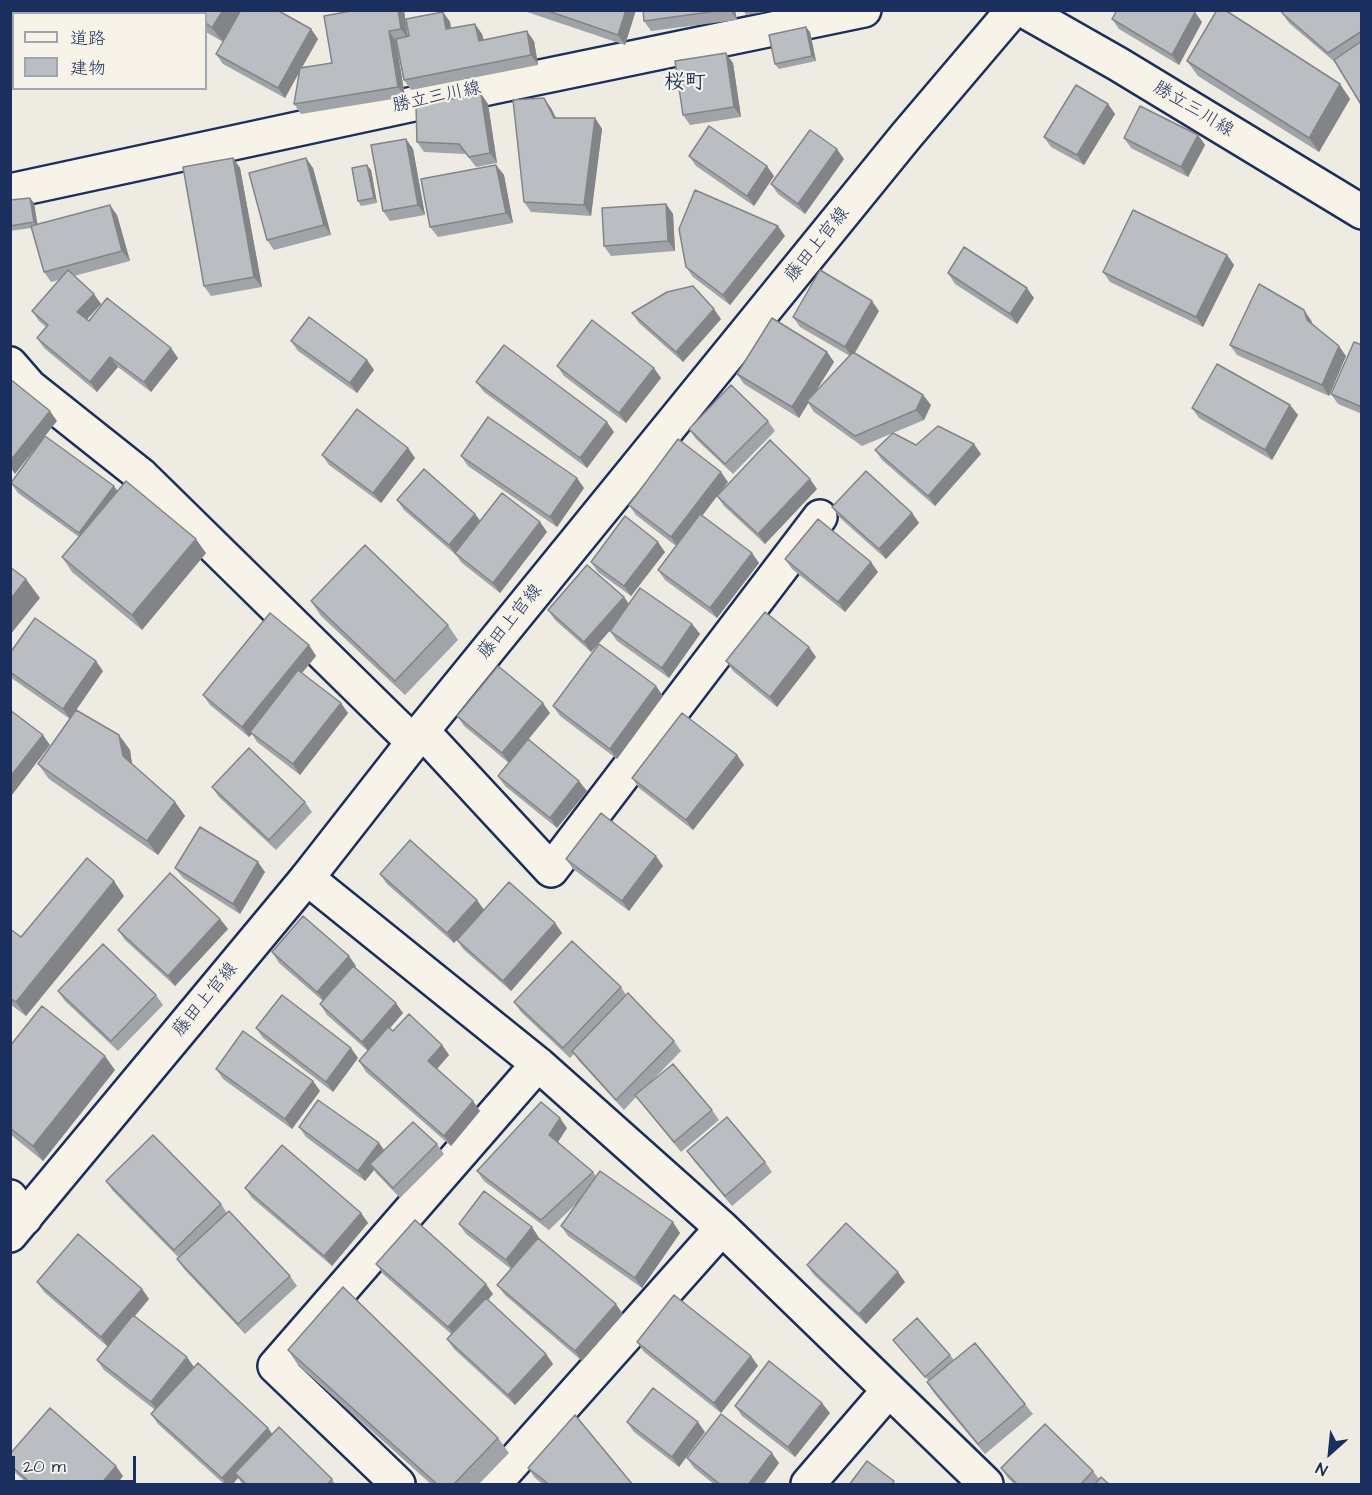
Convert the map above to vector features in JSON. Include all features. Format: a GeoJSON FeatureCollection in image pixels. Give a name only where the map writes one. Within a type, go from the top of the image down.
{"type":"FeatureCollection","features":[{"type":"Feature","properties":{"kind":"street","name":"勝立三川線"},"geometry":{"type":"LineString","coordinates":[[10,191],[485,88],[864,10]]}},
{"type":"Feature","properties":{"kind":"street","name":"藤田上官線"},"geometry":{"type":"LineString","coordinates":[[15,1217],[307,878],[417,737],[906,136],[1013,10]]}},
{"type":"Feature","properties":{"kind":"street","name":"勝立三川線"},"geometry":{"type":"LineString","coordinates":[[1023,10],[1118,64],[1362,212]]}},
{"type":"Feature","properties":{"kind":"street"},"geometry":{"type":"LineString","coordinates":[[10,364],[30,387],[142,477],[417,737],[551,870],[820,517]]}},
{"type":"Feature","properties":{"kind":"street"},"geometry":{"type":"LineString","coordinates":[[307,878],[538,1064],[722,1228],[986,1485]]}},
{"type":"Feature","properties":{"kind":"street"},"geometry":{"type":"LineString","coordinates":[[398,1485],[275,1366],[538,1064]]}},
{"type":"Feature","properties":{"kind":"street"},"geometry":{"type":"LineString","coordinates":[[494,1485],[722,1228]]}},
{"type":"Feature","properties":{"kind":"street"},"geometry":{"type":"LineString","coordinates":[[808,1485],[889,1390]]}},
{"type":"Feature","properties":{"kind":"building"},"geometry":{"type":"Polygon","coordinates":[[[184,10],[223,10],[212,28],[207,24],[207,12],[184,10]]]}},
{"type":"Feature","properties":{"kind":"building"},"geometry":{"type":"Polygon","coordinates":[[[241,10],[277,10],[311,29],[278,88],[216,54],[241,10]]]}},
{"type":"Feature","properties":{"kind":"building"},"geometry":{"type":"Polygon","coordinates":[[[356,10],[398,10],[401,29],[389,31],[398,87],[294,104],[300,68],[332,63],[324,16],[356,10]]]}},
{"type":"Feature","properties":{"kind":"building"},"geometry":{"type":"Polygon","coordinates":[[[545,10],[626,10],[618,35],[545,10]]]}},
{"type":"Feature","properties":{"kind":"building"},"geometry":{"type":"Polygon","coordinates":[[[643,10],[724,10],[644,21],[643,10]]]}},
{"type":"Feature","properties":{"kind":"building"},"geometry":{"type":"Polygon","coordinates":[[[1117,10],[1193,10],[1195,12],[1172,55],[1112,19],[1117,10]]]}},
{"type":"Feature","properties":{"kind":"building"},"geometry":{"type":"Polygon","coordinates":[[[1217,10],[1225,10],[1340,84],[1309,138],[1187,61],[1217,10]]]}},
{"type":"Feature","properties":{"kind":"building"},"geometry":{"type":"Polygon","coordinates":[[[1284,10],[1362,10],[1362,31],[1328,53],[1282,13],[1284,10]]]}},
{"type":"Feature","properties":{"kind":"building"},"geometry":{"type":"Polygon","coordinates":[[[443,12],[446,29],[475,24],[479,41],[527,31],[531,55],[404,80],[396,39],[409,36],[406,19],[443,12]]]}},
{"type":"Feature","properties":{"kind":"building"},"geometry":{"type":"Polygon","coordinates":[[[806,27],[812,56],[775,64],[769,35],[806,27]]]}},
{"type":"Feature","properties":{"kind":"building"},"geometry":{"type":"Polygon","coordinates":[[[1362,41],[1362,106],[1334,60],[1362,41]]]}},
{"type":"Feature","properties":{"kind":"building"},"geometry":{"type":"Polygon","coordinates":[[[726,53],[734,107],[683,115],[675,61],[726,53]]]}},
{"type":"Feature","properties":{"kind":"building"},"geometry":{"type":"Polygon","coordinates":[[[1076,85],[1108,104],[1077,155],[1044,137],[1076,85]]]}},
{"type":"Feature","properties":{"kind":"building"},"geometry":{"type":"Polygon","coordinates":[[[481,94],[490,153],[469,157],[459,144],[417,142],[416,105],[481,94]]]}},
{"type":"Feature","properties":{"kind":"building"},"geometry":{"type":"Polygon","coordinates":[[[544,98],[554,118],[595,118],[584,205],[524,202],[513,100],[544,98]]]}},
{"type":"Feature","properties":{"kind":"building"},"geometry":{"type":"Polygon","coordinates":[[[1140,106],[1198,135],[1181,167],[1124,138],[1140,106]]]}},
{"type":"Feature","properties":{"kind":"building"},"geometry":{"type":"Polygon","coordinates":[[[709,126],[767,166],[747,196],[689,156],[709,126]]]}},
{"type":"Feature","properties":{"kind":"building"},"geometry":{"type":"Polygon","coordinates":[[[810,130],[837,149],[798,204],[771,184],[810,130]]]}},
{"type":"Feature","properties":{"kind":"building"},"geometry":{"type":"Polygon","coordinates":[[[406,139],[418,205],[383,211],[371,145],[406,139]]]}},
{"type":"Feature","properties":{"kind":"building"},"geometry":{"type":"Polygon","coordinates":[[[233,158],[254,277],[204,286],[183,167],[233,158]]]}},
{"type":"Feature","properties":{"kind":"building"},"geometry":{"type":"Polygon","coordinates":[[[306,158],[324,225],[267,240],[249,173],[306,158]]]}},
{"type":"Feature","properties":{"kind":"building"},"geometry":{"type":"Polygon","coordinates":[[[367,165],[374,198],[358,201],[352,168],[367,165]]]}},
{"type":"Feature","properties":{"kind":"building"},"geometry":{"type":"Polygon","coordinates":[[[496,165],[506,213],[430,227],[421,179],[496,165]]]}},
{"type":"Feature","properties":{"kind":"building"},"geometry":{"type":"Polygon","coordinates":[[[695,190],[778,226],[723,295],[686,267],[679,229],[695,190]]]}},
{"type":"Feature","properties":{"kind":"building"},"geometry":{"type":"Polygon","coordinates":[[[30,198],[34,222],[10,226],[10,200],[30,198]]]}},
{"type":"Feature","properties":{"kind":"building"},"geometry":{"type":"Polygon","coordinates":[[[666,204],[668,241],[604,246],[602,208],[666,204]]]}},
{"type":"Feature","properties":{"kind":"building"},"geometry":{"type":"Polygon","coordinates":[[[110,205],[122,251],[44,272],[31,226],[110,205]]]}},
{"type":"Feature","properties":{"kind":"building"},"geometry":{"type":"Polygon","coordinates":[[[1133,210],[1227,255],[1196,317],[1103,272],[1133,210]]]}},
{"type":"Feature","properties":{"kind":"building"},"geometry":{"type":"Polygon","coordinates":[[[964,247],[1027,288],[1010,314],[948,273],[964,247]]]}},
{"type":"Feature","properties":{"kind":"building"},"geometry":{"type":"Polygon","coordinates":[[[68,270],[94,294],[77,312],[89,321],[107,298],[171,348],[144,382],[110,357],[90,382],[37,338],[48,325],[32,311],[68,270]]]}},
{"type":"Feature","properties":{"kind":"building"},"geometry":{"type":"Polygon","coordinates":[[[820,270],[872,301],[845,347],[793,317],[820,270]]]}},
{"type":"Feature","properties":{"kind":"building"},"geometry":{"type":"Polygon","coordinates":[[[1259,284],[1304,310],[1307,320],[1339,346],[1322,385],[1230,345],[1259,284]]]}},
{"type":"Feature","properties":{"kind":"building"},"geometry":{"type":"Polygon","coordinates":[[[693,286],[714,309],[676,352],[632,313],[667,292],[693,286]]]}},
{"type":"Feature","properties":{"kind":"building"},"geometry":{"type":"Polygon","coordinates":[[[309,317],[367,360],[350,383],[291,341],[309,317]]]}},
{"type":"Feature","properties":{"kind":"building"},"geometry":{"type":"Polygon","coordinates":[[[772,318],[827,352],[792,407],[737,374],[772,318]]]}},
{"type":"Feature","properties":{"kind":"building"},"geometry":{"type":"Polygon","coordinates":[[[592,320],[654,368],[619,413],[557,366],[592,320]]]}},
{"type":"Feature","properties":{"kind":"building"},"geometry":{"type":"Polygon","coordinates":[[[1354,342],[1362,345],[1362,407],[1331,394],[1354,342]]]}},
{"type":"Feature","properties":{"kind":"building"},"geometry":{"type":"Polygon","coordinates":[[[504,345],[607,422],[580,458],[476,382],[504,345]]]}},
{"type":"Feature","properties":{"kind":"building"},"geometry":{"type":"Polygon","coordinates":[[[853,352],[923,395],[916,410],[855,436],[807,401],[853,352]]]}},
{"type":"Feature","properties":{"kind":"building"},"geometry":{"type":"Polygon","coordinates":[[[1217,364],[1290,405],[1265,450],[1192,408],[1217,364]]]}},
{"type":"Feature","properties":{"kind":"building"},"geometry":{"type":"Polygon","coordinates":[[[10,379],[50,411],[10,461],[10,379]]]}},
{"type":"Feature","properties":{"kind":"building"},"geometry":{"type":"Polygon","coordinates":[[[731,385],[768,421],[725,464],[689,429],[731,385]]]}},
{"type":"Feature","properties":{"kind":"building"},"geometry":{"type":"Polygon","coordinates":[[[357,409],[408,448],[373,493],[322,455],[357,409]]]}},
{"type":"Feature","properties":{"kind":"building"},"geometry":{"type":"Polygon","coordinates":[[[488,417],[577,478],[550,517],[461,456],[488,417]]]}},
{"type":"Feature","properties":{"kind":"building"},"geometry":{"type":"Polygon","coordinates":[[[938,426],[974,444],[928,496],[875,450],[893,433],[916,445],[938,426]]]}},
{"type":"Feature","properties":{"kind":"building"},"geometry":{"type":"Polygon","coordinates":[[[45,436],[114,486],[79,533],[11,483],[45,436]]]}},
{"type":"Feature","properties":{"kind":"building"},"geometry":{"type":"Polygon","coordinates":[[[678,439],[721,472],[671,537],[629,505],[678,439]]]}},
{"type":"Feature","properties":{"kind":"building"},"geometry":{"type":"Polygon","coordinates":[[[770,440],[810,479],[758,534],[717,496],[770,440]]]}},
{"type":"Feature","properties":{"kind":"building"},"geometry":{"type":"Polygon","coordinates":[[[424,469],[475,514],[449,545],[397,500],[424,469]]]}},
{"type":"Feature","properties":{"kind":"building"},"geometry":{"type":"Polygon","coordinates":[[[866,471],[912,513],[879,549],[832,507],[866,471]]]}},
{"type":"Feature","properties":{"kind":"building"},"geometry":{"type":"Polygon","coordinates":[[[126,481],[196,539],[132,615],[62,557],[126,481]]]}},
{"type":"Feature","properties":{"kind":"building"},"geometry":{"type":"Polygon","coordinates":[[[502,493],[540,522],[493,583],[455,553],[502,493]]]}},
{"type":"Feature","properties":{"kind":"building"},"geometry":{"type":"Polygon","coordinates":[[[700,514],[752,553],[710,608],[658,570],[700,514]]]}},
{"type":"Feature","properties":{"kind":"building"},"geometry":{"type":"Polygon","coordinates":[[[625,516],[658,542],[624,586],[591,562],[625,516]]]}},
{"type":"Feature","properties":{"kind":"building"},"geometry":{"type":"Polygon","coordinates":[[[818,519],[871,562],[838,602],[785,559],[818,519]]]}},
{"type":"Feature","properties":{"kind":"building"},"geometry":{"type":"Polygon","coordinates":[[[365,545],[448,625],[395,681],[311,601],[365,545]]]}},
{"type":"Feature","properties":{"kind":"building"},"geometry":{"type":"Polygon","coordinates":[[[587,565],[624,597],[584,642],[548,610],[587,565]]]}},
{"type":"Feature","properties":{"kind":"building"},"geometry":{"type":"Polygon","coordinates":[[[10,567],[26,579],[10,600],[10,567]]]}},
{"type":"Feature","properties":{"kind":"building"},"geometry":{"type":"Polygon","coordinates":[[[640,588],[692,624],[662,668],[610,631],[640,588]]]}},
{"type":"Feature","properties":{"kind":"building"},"geometry":{"type":"Polygon","coordinates":[[[765,612],[809,647],[770,697],[726,661],[765,612]]]}},
{"type":"Feature","properties":{"kind":"building"},"geometry":{"type":"Polygon","coordinates":[[[270,613],[309,645],[242,727],[203,695],[270,613]]]}},
{"type":"Feature","properties":{"kind":"building"},"geometry":{"type":"Polygon","coordinates":[[[35,618],[96,661],[63,709],[10,672],[10,653],[35,618]]]}},
{"type":"Feature","properties":{"kind":"building"},"geometry":{"type":"Polygon","coordinates":[[[599,644],[656,686],[610,749],[553,706],[599,644]]]}},
{"type":"Feature","properties":{"kind":"building"},"geometry":{"type":"Polygon","coordinates":[[[498,666],[543,703],[502,753],[457,716],[498,666]]]}},
{"type":"Feature","properties":{"kind":"building"},"geometry":{"type":"Polygon","coordinates":[[[298,670],[341,703],[293,764],[250,732],[298,670]]]}},
{"type":"Feature","properties":{"kind":"building"},"geometry":{"type":"Polygon","coordinates":[[[10,710],[43,735],[10,777],[10,710]]]}},
{"type":"Feature","properties":{"kind":"building"},"geometry":{"type":"Polygon","coordinates":[[[76,710],[119,735],[123,756],[175,802],[147,841],[38,764],[76,710]]]}},
{"type":"Feature","properties":{"kind":"building"},"geometry":{"type":"Polygon","coordinates":[[[682,713],[737,755],[686,820],[632,778],[682,713]]]}},
{"type":"Feature","properties":{"kind":"building"},"geometry":{"type":"Polygon","coordinates":[[[528,739],[579,781],[550,818],[498,776],[528,739]]]}},
{"type":"Feature","properties":{"kind":"building"},"geometry":{"type":"Polygon","coordinates":[[[249,748],[305,802],[269,840],[212,787],[249,748]]]}},
{"type":"Feature","properties":{"kind":"building"},"geometry":{"type":"Polygon","coordinates":[[[601,813],[656,856],[622,901],[566,859],[601,813]]]}},
{"type":"Feature","properties":{"kind":"building"},"geometry":{"type":"Polygon","coordinates":[[[200,827],[258,862],[233,904],[175,868],[200,827]]]}},
{"type":"Feature","properties":{"kind":"building"},"geometry":{"type":"Polygon","coordinates":[[[410,840],[477,900],[447,933],[380,874],[410,840]]]}},
{"type":"Feature","properties":{"kind":"building"},"geometry":{"type":"Polygon","coordinates":[[[87,858],[114,881],[16,1002],[10,998],[10,929],[21,937],[87,858]]]}},
{"type":"Feature","properties":{"kind":"building"},"geometry":{"type":"Polygon","coordinates":[[[170,873],[220,919],[168,976],[118,930],[170,873]]]}},
{"type":"Feature","properties":{"kind":"building"},"geometry":{"type":"Polygon","coordinates":[[[509,882],[555,923],[503,981],[457,940],[509,882]]]}},
{"type":"Feature","properties":{"kind":"building"},"geometry":{"type":"Polygon","coordinates":[[[303,916],[349,956],[317,992],[272,952],[303,916]]]}},
{"type":"Feature","properties":{"kind":"building"},"geometry":{"type":"Polygon","coordinates":[[[572,941],[621,987],[563,1048],[514,1002],[572,941]]]}},
{"type":"Feature","properties":{"kind":"building"},"geometry":{"type":"Polygon","coordinates":[[[103,944],[156,995],[111,1041],[58,991],[103,944]]]}},
{"type":"Feature","properties":{"kind":"building"},"geometry":{"type":"Polygon","coordinates":[[[353,966],[396,1003],[362,1042],[320,1004],[353,966]]]}},
{"type":"Feature","properties":{"kind":"building"},"geometry":{"type":"Polygon","coordinates":[[[628,993],[674,1041],[616,1100],[572,1051],[628,993]]]}},
{"type":"Feature","properties":{"kind":"building"},"geometry":{"type":"Polygon","coordinates":[[[282,995],[351,1048],[326,1082],[256,1028],[282,995]]]}},
{"type":"Feature","properties":{"kind":"building"},"geometry":{"type":"Polygon","coordinates":[[[42,1006],[105,1056],[33,1146],[10,1128],[10,1046],[42,1006]]]}},
{"type":"Feature","properties":{"kind":"building"},"geometry":{"type":"Polygon","coordinates":[[[409,1014],[442,1045],[428,1061],[473,1101],[444,1136],[359,1061],[388,1027],[393,1031],[409,1014]]]}},
{"type":"Feature","properties":{"kind":"building"},"geometry":{"type":"Polygon","coordinates":[[[243,1031],[313,1081],[285,1119],[216,1069],[243,1031]]]}},
{"type":"Feature","properties":{"kind":"building"},"geometry":{"type":"Polygon","coordinates":[[[673,1064],[712,1110],[674,1142],[635,1095],[673,1064]]]}},
{"type":"Feature","properties":{"kind":"building"},"geometry":{"type":"Polygon","coordinates":[[[318,1100],[379,1143],[358,1171],[299,1127],[318,1100]]]}},
{"type":"Feature","properties":{"kind":"building"},"geometry":{"type":"Polygon","coordinates":[[[541,1102],[560,1118],[549,1135],[593,1172],[541,1220],[477,1171],[541,1102]]]}},
{"type":"Feature","properties":{"kind":"building"},"geometry":{"type":"Polygon","coordinates":[[[727,1117],[765,1162],[725,1196],[687,1151],[727,1117]]]}},
{"type":"Feature","properties":{"kind":"building"},"geometry":{"type":"Polygon","coordinates":[[[413,1122],[437,1144],[393,1188],[370,1164],[413,1122]]]}},
{"type":"Feature","properties":{"kind":"building"},"geometry":{"type":"Polygon","coordinates":[[[153,1135],[221,1204],[174,1250],[106,1181],[153,1135]]]}},
{"type":"Feature","properties":{"kind":"building"},"geometry":{"type":"Polygon","coordinates":[[[282,1145],[361,1213],[324,1256],[245,1188],[282,1145]]]}},
{"type":"Feature","properties":{"kind":"building"},"geometry":{"type":"Polygon","coordinates":[[[600,1171],[673,1222],[635,1278],[561,1226],[600,1171]]]}},
{"type":"Feature","properties":{"kind":"building"},"geometry":{"type":"Polygon","coordinates":[[[484,1191],[532,1227],[506,1260],[459,1224],[484,1191]]]}},
{"type":"Feature","properties":{"kind":"building"},"geometry":{"type":"Polygon","coordinates":[[[229,1211],[290,1276],[238,1324],[177,1259],[229,1211]]]}},
{"type":"Feature","properties":{"kind":"building"},"geometry":{"type":"Polygon","coordinates":[[[415,1220],[486,1284],[448,1327],[376,1264],[415,1220]]]}},
{"type":"Feature","properties":{"kind":"building"},"geometry":{"type":"Polygon","coordinates":[[[846,1223],[898,1272],[859,1314],[807,1265],[846,1223]]]}},
{"type":"Feature","properties":{"kind":"building"},"geometry":{"type":"Polygon","coordinates":[[[78,1234],[142,1289],[101,1337],[37,1282],[78,1234]]]}},
{"type":"Feature","properties":{"kind":"building"},"geometry":{"type":"Polygon","coordinates":[[[538,1238],[616,1304],[575,1351],[497,1285],[538,1238]]]}},
{"type":"Feature","properties":{"kind":"building"},"geometry":{"type":"Polygon","coordinates":[[[343,1287],[498,1438],[453,1485],[438,1485],[288,1350],[343,1287]]]}},
{"type":"Feature","properties":{"kind":"building"},"geometry":{"type":"Polygon","coordinates":[[[674,1295],[751,1356],[714,1403],[637,1342],[674,1295]]]}},
{"type":"Feature","properties":{"kind":"building"},"geometry":{"type":"Polygon","coordinates":[[[486,1298],[546,1354],[508,1395],[447,1339],[486,1298]]]}},
{"type":"Feature","properties":{"kind":"building"},"geometry":{"type":"Polygon","coordinates":[[[133,1315],[187,1357],[151,1402],[97,1360],[133,1315]]]}},
{"type":"Feature","properties":{"kind":"building"},"geometry":{"type":"Polygon","coordinates":[[[917,1318],[950,1355],[925,1377],[893,1340],[917,1318]]]}},
{"type":"Feature","properties":{"kind":"building"},"geometry":{"type":"Polygon","coordinates":[[[975,1343],[1025,1404],[978,1444],[927,1382],[975,1343]]]}},
{"type":"Feature","properties":{"kind":"building"},"geometry":{"type":"Polygon","coordinates":[[[769,1361],[822,1403],[788,1447],[735,1406],[769,1361]]]}},
{"type":"Feature","properties":{"kind":"building"},"geometry":{"type":"Polygon","coordinates":[[[198,1363],[268,1428],[222,1478],[151,1414],[198,1363]]]}},
{"type":"Feature","properties":{"kind":"building"},"geometry":{"type":"Polygon","coordinates":[[[653,1388],[698,1422],[672,1457],[627,1422],[653,1388]]]}},
{"type":"Feature","properties":{"kind":"building"},"geometry":{"type":"Polygon","coordinates":[[[50,1408],[116,1466],[100,1485],[33,1485],[10,1465],[10,1454],[50,1408]]]}},
{"type":"Feature","properties":{"kind":"building"},"geometry":{"type":"Polygon","coordinates":[[[721,1414],[772,1453],[748,1485],[721,1485],[687,1458],[721,1414]]]}},
{"type":"Feature","properties":{"kind":"building"},"geometry":{"type":"Polygon","coordinates":[[[575,1415],[633,1485],[550,1485],[528,1468],[575,1415]]]}},
{"type":"Feature","properties":{"kind":"building"},"geometry":{"type":"Polygon","coordinates":[[[1045,1424],[1093,1471],[1080,1485],[1018,1485],[1001,1468],[1045,1424]]]}},
{"type":"Feature","properties":{"kind":"building"},"geometry":{"type":"Polygon","coordinates":[[[279,1427],[332,1479],[327,1485],[247,1485],[235,1473],[279,1427]]]}},
{"type":"Feature","properties":{"kind":"building"},"geometry":{"type":"Polygon","coordinates":[[[867,1461],[894,1481],[892,1485],[849,1485],[867,1461]]]}},
{"type":"Feature","properties":{"kind":"building"},"geometry":{"type":"Polygon","coordinates":[[[1101,1477],[1110,1485],[1094,1485],[1101,1477]]]}},
{"type":"Feature","properties":{"kind":"district","name":"桜町"},"geometry":{"type":"Point","coordinates":[685,84]}}]}
